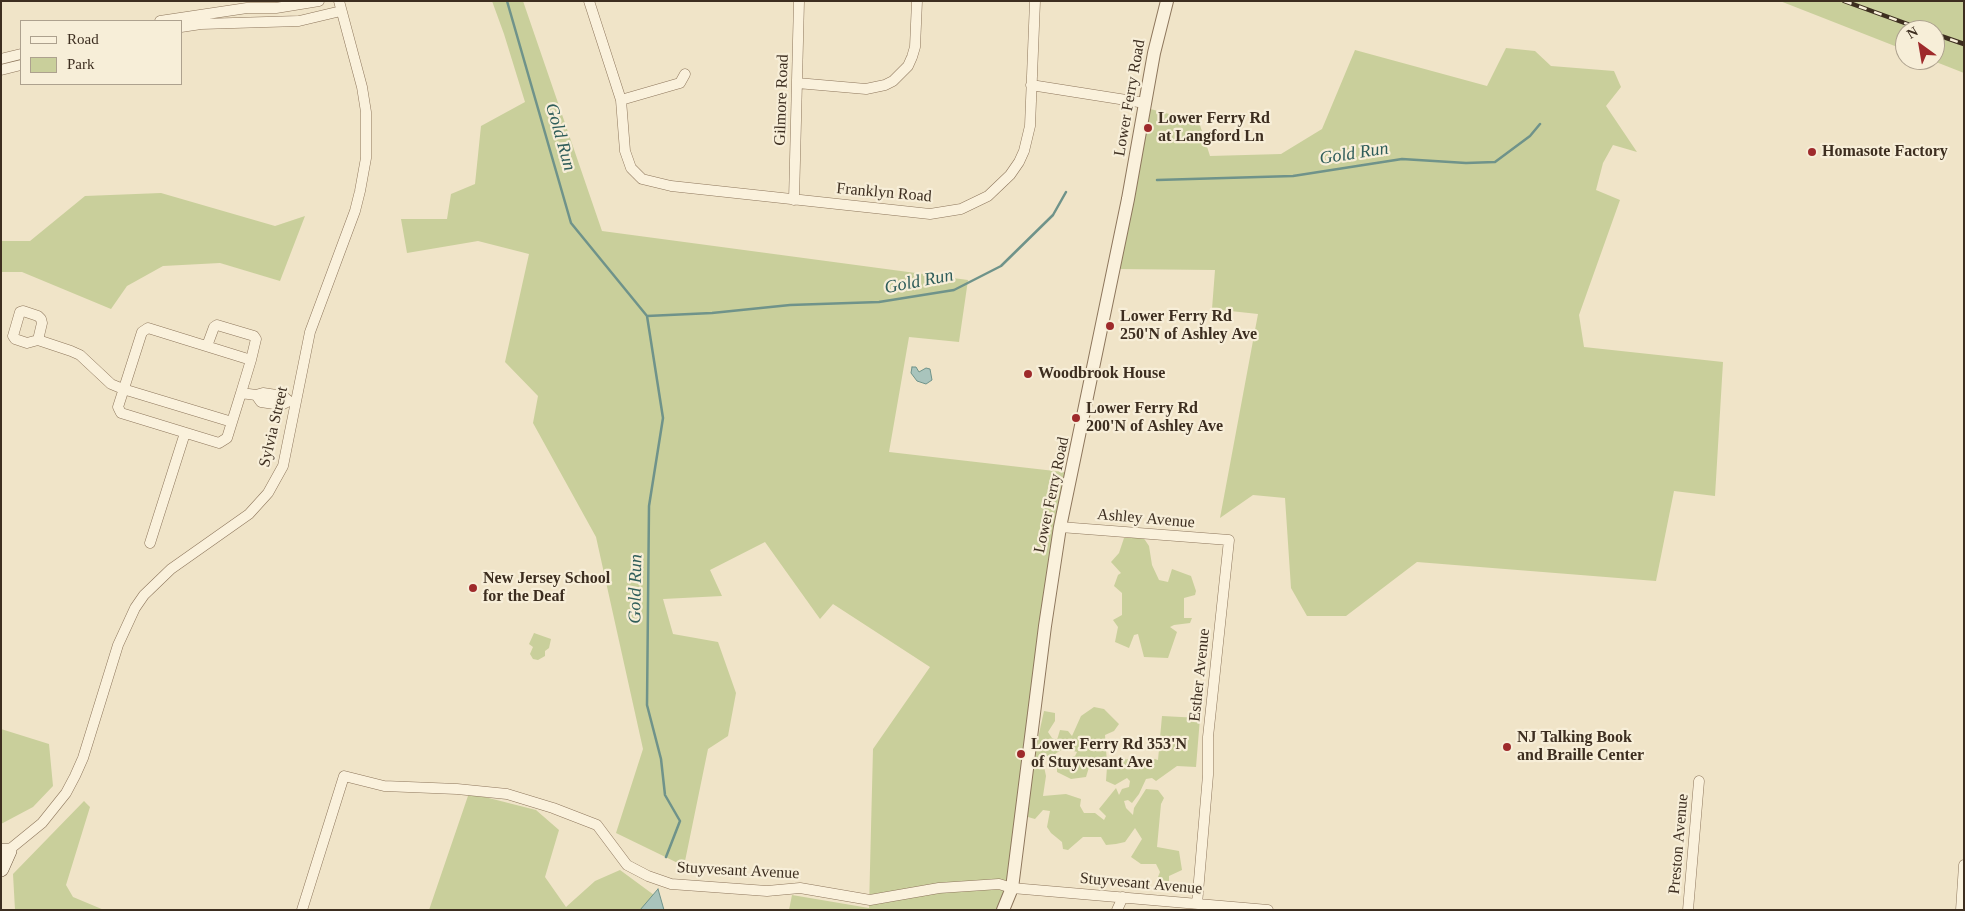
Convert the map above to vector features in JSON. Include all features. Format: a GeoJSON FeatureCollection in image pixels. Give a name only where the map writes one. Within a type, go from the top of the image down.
{"type":"FeatureCollection","features":[{"type":"Feature","properties":{"kind":"main road"},"geometry":{"type":"LineString","coordinates":[[1,869],[4,853]]}},
{"type":"Feature","properties":{"kind":"street"},"geometry":{"type":"LineString","coordinates":[[166,20],[238,9],[276,8],[319,1]]}},
{"type":"Feature","properties":{"kind":"street"},"geometry":{"type":"LineString","coordinates":[[589,1],[621,100],[680,84],[685,74]]}},
{"type":"Feature","properties":{"kind":"street","name":"Gilmore Road"},"geometry":{"type":"LineString","coordinates":[[794,200],[800,1]]}},
{"type":"Feature","properties":{"kind":"street"},"geometry":{"type":"LineString","coordinates":[[797,83],[866,89],[875,88],[893,81],[908,66],[912,57],[915,47],[917,1]]}},
{"type":"Feature","properties":{"kind":"street","name":"Franklyn Road"},"geometry":{"type":"LineString","coordinates":[[621,100],[625,151],[631,168],[642,179],[650,182],[794,200],[930,214],[946,213],[976,203],[1000,186],[1019,162],[1029,131],[1035,1]]}},
{"type":"Feature","properties":{"kind":"street","name":"Lower Ferry Road"},"geometry":{"type":"LineString","coordinates":[[1003,910],[1012,888],[1044,626],[1060,527],[1128,200],[1158,35],[1167,1]]}},
{"type":"Feature","properties":{"kind":"street"},"geometry":{"type":"LineString","coordinates":[[182,27],[200,24],[299,21],[340,6]]}},
{"type":"Feature","properties":{"kind":"street","name":"Sylvia Street"},"geometry":{"type":"LineString","coordinates":[[4,853],[42,823],[66,793],[83,758],[124,627],[144,595],[171,568],[249,514],[268,493],[277,479],[287,452],[292,402],[310,332],[355,211],[366,158],[366,112],[362,88],[340,6]]}},
{"type":"Feature","properties":{"kind":"street"},"geometry":{"type":"LineString","coordinates":[[1,59],[20,54]]}},
{"type":"Feature","properties":{"kind":"street"},"geometry":{"type":"LineString","coordinates":[[1,70],[20,65]]}},
{"type":"Feature","properties":{"kind":"street"},"geometry":{"type":"LineString","coordinates":[[1031,85],[1145,103]]}},
{"type":"Feature","properties":{"kind":"street"},"geometry":{"type":"LineString","coordinates":[[207,346],[214,327],[217,325],[254,336],[256,339],[251,360],[232,422],[224,442],[219,443],[121,413],[118,407],[144,329],[148,328],[251,360]]}},
{"type":"Feature","properties":{"kind":"street"},"geometry":{"type":"LineString","coordinates":[[38,340],[80,355],[110,384],[123,390],[232,422]]}},
{"type":"Feature","properties":{"kind":"street"},"geometry":{"type":"LineString","coordinates":[[241,393],[256,396],[261,402],[281,406],[292,402]]}},
{"type":"Feature","properties":{"kind":"street"},"geometry":{"type":"LineString","coordinates":[[150,543],[185,433]]}},
{"type":"Feature","properties":{"kind":"street","name":"Ashley Avenue"},"geometry":{"type":"LineString","coordinates":[[1060,527],[1229,540]]}},
{"type":"Feature","properties":{"kind":"street","name":"Esther Avenue"},"geometry":{"type":"LineString","coordinates":[[1197,904],[1208,775],[1208,737],[1229,540]]}},
{"type":"Feature","properties":{"kind":"street","name":"Stuyvesant Avenue"},"geometry":{"type":"LineString","coordinates":[[302,910],[344,776],[384,786],[457,789],[507,794],[553,808],[597,824],[627,865],[648,876],[671,884],[767,890],[800,888],[870,900],[939,888],[999,884],[1012,888],[1268,910]]}},
{"type":"Feature","properties":{"kind":"street","name":"Preston Avenue"},"geometry":{"type":"LineString","coordinates":[[1688,910],[1699,781]]}},
{"type":"Feature","properties":{"kind":"street"},"geometry":{"type":"LineString","coordinates":[[1961,910],[1964,865]]}},
{"type":"Feature","properties":{"kind":"street"},"geometry":{"type":"LineString","coordinates":[[1117,910],[1123,897]]}},
{"type":"Feature","properties":{"kind":"green space"},"geometry":{"type":"Polygon","coordinates":[[[492,1],[523,1],[602,231],[968,280],[959,342],[909,337],[889,452],[1072,473],[1005,894],[999,910],[789,910],[792,895],[869,908],[873,749],[930,667],[833,604],[820,619],[765,542],[710,570],[722,596],[663,599],[673,634],[718,642],[736,693],[728,736],[708,749],[684,866],[616,833],[643,749],[596,537],[533,423],[538,396],[505,362],[529,254],[478,241],[407,253],[401,219],[447,219],[451,194],[475,184],[481,126],[525,102],[492,1]]]}},
{"type":"Feature","properties":{"kind":"green space"},"geometry":{"type":"Polygon","coordinates":[[[1780,1],[1964,1],[1964,73],[1945,66],[1945,20],[1895,20],[1895,46],[1780,1]]]}},
{"type":"Feature","properties":{"kind":"green space"},"geometry":{"type":"Polygon","coordinates":[[[1506,48],[1535,51],[1551,66],[1614,71],[1621,87],[1606,106],[1637,152],[1613,145],[1603,163],[1596,190],[1620,200],[1579,315],[1584,347],[1723,362],[1715,496],[1674,491],[1656,581],[1417,562],[1346,616],[1307,616],[1291,588],[1285,498],[1253,495],[1220,518],[1258,314],[1212,309],[1215,270],[1116,269],[1143,107],[1199,122],[1210,156],[1281,154],[1322,129],[1355,50],[1487,86],[1506,48]]]}},
{"type":"Feature","properties":{"kind":"green space"},"geometry":{"type":"Polygon","coordinates":[[[161,193],[275,226],[305,216],[280,281],[220,263],[163,266],[127,286],[111,309],[22,272],[1,272],[1,241],[30,241],[85,196],[161,193]]]}},
{"type":"Feature","properties":{"kind":"green space"},"geometry":{"type":"Polygon","coordinates":[[[1143,537],[1149,546],[1152,565],[1159,580],[1168,582],[1172,569],[1191,576],[1196,591],[1195,595],[1184,598],[1184,618],[1192,618],[1190,623],[1170,627],[1177,632],[1168,658],[1144,657],[1138,634],[1134,635],[1129,648],[1115,642],[1118,627],[1113,620],[1122,615],[1122,593],[1114,586],[1118,575],[1121,573],[1111,562],[1119,553],[1124,538],[1143,537]]]}},
{"type":"Feature","properties":{"kind":"green space"},"geometry":{"type":"Polygon","coordinates":[[[534,633],[551,639],[549,648],[545,651],[545,656],[538,660],[533,659],[530,654],[533,647],[529,644],[534,633]]]}},
{"type":"Feature","properties":{"kind":"green space"},"geometry":{"type":"Polygon","coordinates":[[[1094,707],[1104,709],[1119,724],[1114,731],[1105,735],[1107,763],[1100,767],[1090,764],[1086,777],[1071,779],[1057,772],[1057,762],[1075,756],[1077,752],[1064,748],[1055,754],[1042,757],[1046,776],[1043,796],[1066,794],[1081,799],[1080,806],[1084,813],[1095,813],[1104,820],[1106,816],[1099,809],[1116,788],[1119,795],[1122,789],[1129,787],[1130,781],[1127,778],[1115,785],[1106,781],[1107,767],[1117,760],[1129,759],[1132,764],[1134,760],[1139,765],[1155,759],[1158,760],[1162,716],[1200,718],[1196,767],[1177,766],[1156,781],[1152,778],[1146,779],[1139,794],[1132,803],[1128,800],[1124,801],[1126,808],[1133,815],[1134,808],[1146,789],[1158,790],[1164,798],[1161,804],[1157,847],[1179,851],[1182,870],[1169,876],[1169,881],[1162,882],[1158,877],[1160,872],[1156,864],[1141,864],[1131,857],[1142,839],[1135,828],[1125,842],[1106,845],[1101,837],[1083,837],[1068,850],[1063,849],[1062,842],[1047,827],[1050,811],[1043,810],[1035,819],[1021,815],[1044,711],[1055,713],[1055,721],[1048,732],[1052,738],[1057,740],[1060,730],[1068,731],[1072,736],[1081,716],[1094,707]]]}},
{"type":"Feature","properties":{"kind":"green space"},"geometry":{"type":"Polygon","coordinates":[[[1,729],[49,744],[53,786],[33,807],[1,824],[1,729]]]}},
{"type":"Feature","properties":{"kind":"green space"},"geometry":{"type":"Polygon","coordinates":[[[469,793],[536,810],[559,830],[545,877],[566,907],[595,881],[620,870],[654,895],[643,910],[429,910],[469,793]]]}},
{"type":"Feature","properties":{"kind":"green space"},"geometry":{"type":"Polygon","coordinates":[[[84,801],[90,807],[66,885],[73,897],[104,910],[15,910],[13,874],[84,801]]]}},
{"type":"Feature","properties":{"kind":"water"},"geometry":{"type":"Polygon","coordinates":[[[912,367],[916,367],[919,372],[926,368],[930,369],[932,380],[926,384],[917,381],[911,373],[912,367]]]}},
{"type":"Feature","properties":{"kind":"water"},"geometry":{"type":"Polygon","coordinates":[[[658,889],[664,910],[640,910],[658,889]]]}},
{"type":"Feature","properties":{"kind":"waterway","name":"Gold Run"},"geometry":{"type":"LineString","coordinates":[[507,1],[571,223],[647,316],[663,418],[649,506],[647,705],[661,759],[665,795],[680,821],[666,857]]}},
{"type":"Feature","properties":{"kind":"waterway","name":"Gold Run"},"geometry":{"type":"LineString","coordinates":[[1157,180],[1293,176],[1402,159],[1466,163],[1495,162],[1530,136],[1540,124]]}},
{"type":"Feature","properties":{"kind":"waterway","name":"Gold Run"},"geometry":{"type":"LineString","coordinates":[[647,316],[712,313],[790,305],[879,302],[954,290],[1001,266],[1053,215],[1066,192]]}},
{"type":"Feature","properties":{"kind":"railway"},"geometry":{"type":"LineString","coordinates":[[1844,1],[1896,20]]}},
{"type":"Feature","properties":{"kind":"railway"},"geometry":{"type":"LineString","coordinates":[[1945,37],[1964,44]]}},
{"type":"Feature","properties":{"kind":"place","name":"Lower Ferry Rd at Langford Ln"},"geometry":{"type":"Point","coordinates":[1148,128]}},
{"type":"Feature","properties":{"kind":"place","name":"Homasote Factory"},"geometry":{"type":"Point","coordinates":[1812,152]}},
{"type":"Feature","properties":{"kind":"place","name":"Lower Ferry Rd 250'N of Ashley Ave"},"geometry":{"type":"Point","coordinates":[1110,326]}},
{"type":"Feature","properties":{"kind":"place","name":"Woodbrook House"},"geometry":{"type":"Point","coordinates":[1028,374]}},
{"type":"Feature","properties":{"kind":"place","name":"Lower Ferry Rd 200'N of Ashley Ave"},"geometry":{"type":"Point","coordinates":[1076,418]}},
{"type":"Feature","properties":{"kind":"place","name":"New Jersey School for the Deaf"},"geometry":{"type":"Point","coordinates":[473,588]}},
{"type":"Feature","properties":{"kind":"place","name":"NJ Talking Book and Braille Center"},"geometry":{"type":"Point","coordinates":[1507,747]}},
{"type":"Feature","properties":{"kind":"place","name":"Lower Ferry Rd 353'N of Stuyvesant Ave"},"geometry":{"type":"Point","coordinates":[1021,754]}}]}
